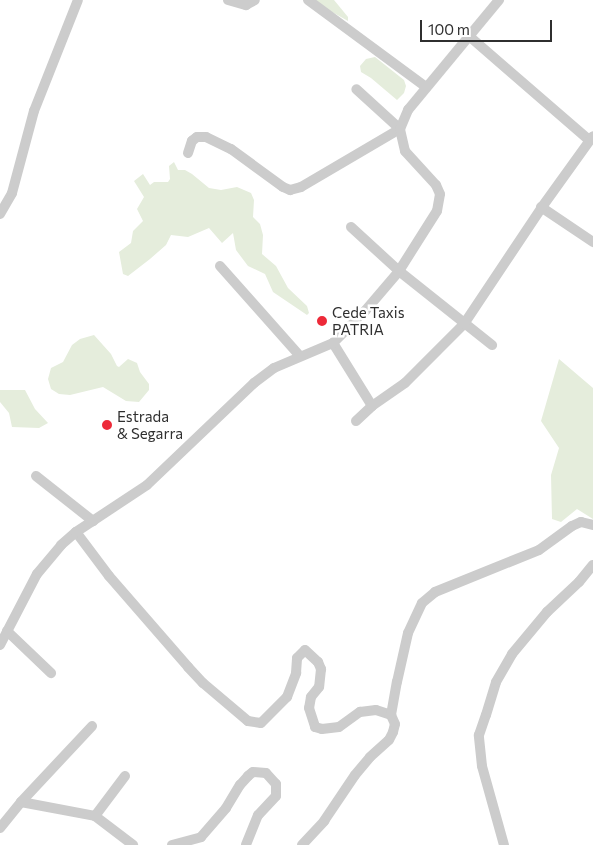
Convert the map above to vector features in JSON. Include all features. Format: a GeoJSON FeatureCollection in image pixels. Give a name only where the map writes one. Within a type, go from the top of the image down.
{"type":"FeatureCollection","features":[{"type":"Feature","properties":{"kind":"street"},"geometry":{"type":"LineString","coordinates":[[0,214],[12,193],[34,111],[78,0]]}},
{"type":"Feature","properties":{"kind":"street"},"geometry":{"type":"LineString","coordinates":[[228,0],[246,5],[255,0]]}},
{"type":"Feature","properties":{"kind":"street"},"geometry":{"type":"LineString","coordinates":[[308,0],[426,87]]}},
{"type":"Feature","properties":{"kind":"street"},"geometry":{"type":"LineString","coordinates":[[188,153],[192,140],[197,137],[206,137],[231,149],[290,190],[301,187],[400,129],[408,110],[499,0]]}},
{"type":"Feature","properties":{"kind":"street"},"geometry":{"type":"LineString","coordinates":[[356,421],[372,406],[405,383],[464,324],[541,208],[591,138],[469,36]]}},
{"type":"Feature","properties":{"kind":"street"},"geometry":{"type":"LineString","coordinates":[[52,673],[3,638],[37,574],[61,545],[76,532],[147,485],[254,382],[274,368],[299,355],[333,343],[365,311],[399,271],[437,211],[440,194],[436,185],[405,151],[400,129],[356,89]]}},
{"type":"Feature","properties":{"kind":"street"},"geometry":{"type":"LineString","coordinates":[[541,208],[593,242]]}},
{"type":"Feature","properties":{"kind":"street"},"geometry":{"type":"LineString","coordinates":[[351,227],[399,271],[492,345]]}},
{"type":"Feature","properties":{"kind":"street"},"geometry":{"type":"LineString","coordinates":[[220,266],[299,355]]}},
{"type":"Feature","properties":{"kind":"street"},"geometry":{"type":"LineString","coordinates":[[333,343],[372,406]]}},
{"type":"Feature","properties":{"kind":"street"},"geometry":{"type":"LineString","coordinates":[[36,476],[93,521]]}},
{"type":"Feature","properties":{"kind":"street"},"geometry":{"type":"LineString","coordinates":[[302,845],[324,821],[360,769],[390,740],[395,724],[391,715],[408,633],[422,603],[435,592],[540,550],[572,526],[581,522],[593,525]]}},
{"type":"Feature","properties":{"kind":"street"},"geometry":{"type":"LineString","coordinates":[[76,532],[109,576],[188,667],[203,683],[248,722],[261,723],[287,697],[296,673],[297,658],[306,650],[318,662],[320,669],[319,687],[311,698],[310,708],[315,727],[322,729],[339,727],[360,712],[376,710],[391,715]]}},
{"type":"Feature","properties":{"kind":"street"},"geometry":{"type":"LineString","coordinates":[[504,845],[482,766],[479,735],[496,682],[512,654],[547,612],[579,582],[593,565]]}},
{"type":"Feature","properties":{"kind":"street"},"geometry":{"type":"LineString","coordinates":[[0,828],[21,802],[92,726]]}},
{"type":"Feature","properties":{"kind":"street"},"geometry":{"type":"LineString","coordinates":[[172,845],[201,837],[226,808],[248,776],[253,772],[266,773],[276,784],[276,796],[258,815],[246,845]]}},
{"type":"Feature","properties":{"kind":"street"},"geometry":{"type":"LineString","coordinates":[[95,816],[125,776]]}},
{"type":"Feature","properties":{"kind":"street"},"geometry":{"type":"LineString","coordinates":[[21,802],[95,816],[133,845]]}},
{"type":"Feature","properties":{"kind":"green space"},"geometry":{"type":"Polygon","coordinates":[[[311,0],[334,0],[348,17],[348,21],[311,0]]]}},
{"type":"Feature","properties":{"kind":"green space"},"geometry":{"type":"Polygon","coordinates":[[[375,57],[404,80],[406,86],[404,93],[397,100],[361,72],[360,66],[366,59],[375,57]]]}},
{"type":"Feature","properties":{"kind":"green space"},"geometry":{"type":"Polygon","coordinates":[[[174,162],[178,170],[185,170],[192,174],[209,188],[221,190],[237,187],[251,193],[254,200],[253,217],[260,224],[263,235],[262,254],[276,266],[288,288],[307,306],[309,313],[307,315],[273,292],[265,274],[248,266],[236,250],[233,233],[222,243],[209,228],[188,237],[171,235],[166,245],[150,259],[128,276],[123,274],[119,252],[131,243],[133,231],[143,221],[137,209],[144,197],[134,181],[143,174],[150,185],[154,182],[168,182],[170,179],[169,166],[174,162]]]}},
{"type":"Feature","properties":{"kind":"green space"},"geometry":{"type":"Polygon","coordinates":[[[94,335],[111,354],[117,366],[119,367],[128,359],[137,363],[140,372],[149,384],[149,390],[139,402],[126,401],[103,387],[70,395],[59,394],[51,389],[48,379],[51,368],[63,362],[72,345],[80,339],[94,335]]]}},
{"type":"Feature","properties":{"kind":"green space"},"geometry":{"type":"Polygon","coordinates":[[[559,359],[593,388],[593,519],[577,509],[561,522],[552,519],[551,475],[559,448],[541,421],[559,359]]]}},
{"type":"Feature","properties":{"kind":"green space"},"geometry":{"type":"Polygon","coordinates":[[[0,390],[25,390],[35,409],[48,423],[39,428],[12,427],[9,413],[0,402],[0,390]]]}},
{"type":"Feature","properties":{"kind":"place","name":"Cede Taxis PATRIA"},"geometry":{"type":"Point","coordinates":[322,321]}},
{"type":"Feature","properties":{"kind":"place","name":"Estrada & Segarra"},"geometry":{"type":"Point","coordinates":[107,425]}}]}
